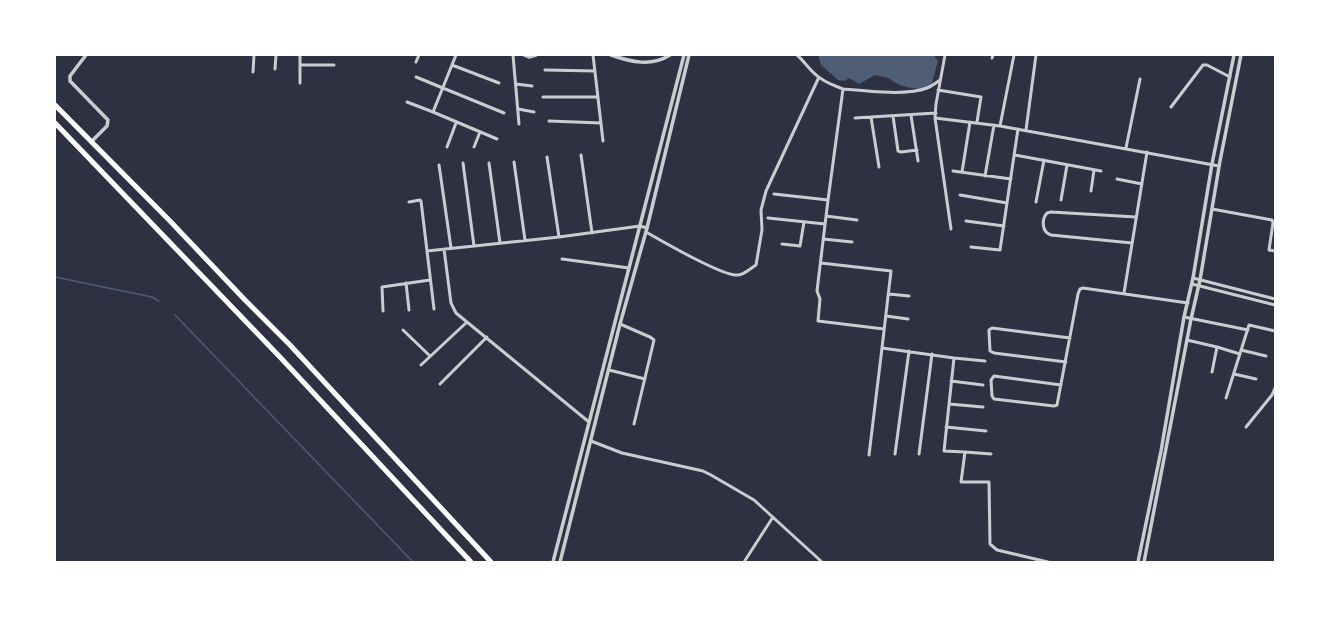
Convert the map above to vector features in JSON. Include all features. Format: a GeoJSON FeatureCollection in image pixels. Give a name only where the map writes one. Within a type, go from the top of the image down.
{"type":"FeatureCollection","features":[{"type":"Feature","properties":{"kind":"highway"},"geometry":{"type":"LineString","coordinates":[[55,106],[290,345],[491,562]]}},
{"type":"Feature","properties":{"kind":"highway"},"geometry":{"type":"LineString","coordinates":[[55,122],[279,356],[471,562]]}},
{"type":"Feature","properties":{"kind":"street"},"geometry":{"type":"LineString","coordinates":[[86,55],[70,76],[70,81],[108,120],[107,126],[91,142]]}},
{"type":"Feature","properties":{"kind":"street"},"geometry":{"type":"LineString","coordinates":[[253,72],[254,55]]}},
{"type":"Feature","properties":{"kind":"street"},"geometry":{"type":"LineString","coordinates":[[275,68],[276,55]]}},
{"type":"Feature","properties":{"kind":"street"},"geometry":{"type":"LineString","coordinates":[[300,55],[300,83]]}},
{"type":"Feature","properties":{"kind":"street"},"geometry":{"type":"LineString","coordinates":[[416,62],[419,55]]}},
{"type":"Feature","properties":{"kind":"street"},"geometry":{"type":"LineString","coordinates":[[433,112],[456,55]]}},
{"type":"Feature","properties":{"kind":"street"},"geometry":{"type":"LineString","coordinates":[[513,55],[519,124]]}},
{"type":"Feature","properties":{"kind":"street"},"geometry":{"type":"LineString","coordinates":[[524,55],[529,57],[536,55]]}},
{"type":"Feature","properties":{"kind":"street"},"geometry":{"type":"LineString","coordinates":[[593,55],[603,141]]}},
{"type":"Feature","properties":{"kind":"street"},"geometry":{"type":"LineString","coordinates":[[611,55],[628,61],[645,63],[670,55]]}},
{"type":"Feature","properties":{"kind":"street"},"geometry":{"type":"LineString","coordinates":[[554,562],[684,55]]}},
{"type":"Feature","properties":{"kind":"street"},"geometry":{"type":"LineString","coordinates":[[560,562],[620,324],[646,230],[689,55]]}},
{"type":"Feature","properties":{"kind":"street"},"geometry":{"type":"LineString","coordinates":[[797,55],[805,61],[819,77],[828,83],[843,89],[883,92],[904,91],[927,88],[940,80]]}},
{"type":"Feature","properties":{"kind":"street"},"geometry":{"type":"LineString","coordinates":[[945,55],[938,90],[936,118],[951,229]]}},
{"type":"Feature","properties":{"kind":"street"},"geometry":{"type":"LineString","coordinates":[[1000,126],[1014,55]]}},
{"type":"Feature","properties":{"kind":"street"},"geometry":{"type":"LineString","coordinates":[[1026,130],[1036,55]]}},
{"type":"Feature","properties":{"kind":"street"},"geometry":{"type":"LineString","coordinates":[[1138,562],[1161,451],[1184,317],[1192,284],[1212,164],[1234,55]]}},
{"type":"Feature","properties":{"kind":"street"},"geometry":{"type":"LineString","coordinates":[[1144,562],[1191,319],[1200,280],[1219,166],[1241,55]]}},
{"type":"Feature","properties":{"kind":"street"},"geometry":{"type":"LineString","coordinates":[[300,65],[334,65]]}},
{"type":"Feature","properties":{"kind":"street"},"geometry":{"type":"LineString","coordinates":[[452,65],[499,83]]}},
{"type":"Feature","properties":{"kind":"street"},"geometry":{"type":"LineString","coordinates":[[1171,107],[1201,66],[1207,65],[1230,77]]}},
{"type":"Feature","properties":{"kind":"street"},"geometry":{"type":"LineString","coordinates":[[545,70],[595,71]]}},
{"type":"Feature","properties":{"kind":"street"},"geometry":{"type":"LineString","coordinates":[[416,77],[504,113]]}},
{"type":"Feature","properties":{"kind":"street"},"geometry":{"type":"LineString","coordinates":[[427,251],[559,237],[640,226],[687,255],[720,271],[733,275],[741,275],[756,265],[762,230],[761,210],[766,191],[819,77]]}},
{"type":"Feature","properties":{"kind":"street"},"geometry":{"type":"LineString","coordinates":[[1126,148],[1140,79]]}},
{"type":"Feature","properties":{"kind":"street"},"geometry":{"type":"LineString","coordinates":[[516,84],[532,86]]}},
{"type":"Feature","properties":{"kind":"street"},"geometry":{"type":"LineString","coordinates":[[843,89],[817,291],[820,299],[818,321],[884,329]]}},
{"type":"Feature","properties":{"kind":"street"},"geometry":{"type":"LineString","coordinates":[[938,90],[981,97],[977,122]]}},
{"type":"Feature","properties":{"kind":"street"},"geometry":{"type":"LineString","coordinates":[[543,97],[598,97]]}},
{"type":"Feature","properties":{"kind":"street"},"geometry":{"type":"LineString","coordinates":[[407,102],[456,123],[497,138]]}},
{"type":"Feature","properties":{"kind":"street"},"geometry":{"type":"LineString","coordinates":[[518,109],[534,112]]}},
{"type":"Feature","properties":{"kind":"street"},"geometry":{"type":"LineString","coordinates":[[855,118],[936,113]]}},
{"type":"Feature","properties":{"kind":"street"},"geometry":{"type":"LineString","coordinates":[[911,115],[918,162]]}},
{"type":"Feature","properties":{"kind":"street"},"geometry":{"type":"LineString","coordinates":[[893,116],[898,151],[917,150]]}},
{"type":"Feature","properties":{"kind":"street"},"geometry":{"type":"LineString","coordinates":[[871,117],[879,167]]}},
{"type":"Feature","properties":{"kind":"street"},"geometry":{"type":"LineString","coordinates":[[936,118],[977,122],[1026,130],[1219,166]]}},
{"type":"Feature","properties":{"kind":"street"},"geometry":{"type":"LineString","coordinates":[[549,121],[601,122]]}},
{"type":"Feature","properties":{"kind":"street"},"geometry":{"type":"LineString","coordinates":[[962,172],[970,122]]}},
{"type":"Feature","properties":{"kind":"street"},"geometry":{"type":"LineString","coordinates":[[447,147],[456,123]]}},
{"type":"Feature","properties":{"kind":"street"},"geometry":{"type":"LineString","coordinates":[[985,176],[994,125]]}},
{"type":"Feature","properties":{"kind":"street"},"geometry":{"type":"LineString","coordinates":[[971,247],[1000,250],[1018,129]]}},
{"type":"Feature","properties":{"kind":"street"},"geometry":{"type":"LineString","coordinates":[[474,147],[480,132]]}},
{"type":"Feature","properties":{"kind":"street"},"geometry":{"type":"LineString","coordinates":[[1124,293],[1147,152]]}},
{"type":"Feature","properties":{"kind":"street"},"geometry":{"type":"LineString","coordinates":[[582,155],[592,233]]}},
{"type":"Feature","properties":{"kind":"street"},"geometry":{"type":"LineString","coordinates":[[1014,155],[1101,171]]}},
{"type":"Feature","properties":{"kind":"street"},"geometry":{"type":"LineString","coordinates":[[546,158],[559,237]]}},
{"type":"Feature","properties":{"kind":"street"},"geometry":{"type":"LineString","coordinates":[[1036,202],[1044,160]]}},
{"type":"Feature","properties":{"kind":"street"},"geometry":{"type":"LineString","coordinates":[[514,162],[525,240]]}},
{"type":"Feature","properties":{"kind":"street"},"geometry":{"type":"LineString","coordinates":[[463,163],[474,246]]}},
{"type":"Feature","properties":{"kind":"street"},"geometry":{"type":"LineString","coordinates":[[490,164],[500,243]]}},
{"type":"Feature","properties":{"kind":"street"},"geometry":{"type":"LineString","coordinates":[[1061,200],[1067,164]]}},
{"type":"Feature","properties":{"kind":"street"},"geometry":{"type":"LineString","coordinates":[[439,165],[450,248]]}},
{"type":"Feature","properties":{"kind":"street"},"geometry":{"type":"LineString","coordinates":[[1091,191],[1094,170]]}},
{"type":"Feature","properties":{"kind":"street"},"geometry":{"type":"LineString","coordinates":[[953,171],[1011,179]]}},
{"type":"Feature","properties":{"kind":"street"},"geometry":{"type":"LineString","coordinates":[[1117,178],[1142,184]]}},
{"type":"Feature","properties":{"kind":"street"},"geometry":{"type":"LineString","coordinates":[[774,194],[828,200]]}},
{"type":"Feature","properties":{"kind":"street"},"geometry":{"type":"LineString","coordinates":[[960,195],[1007,203]]}},
{"type":"Feature","properties":{"kind":"street"},"geometry":{"type":"LineString","coordinates":[[409,202],[421,201],[434,310]]}},
{"type":"Feature","properties":{"kind":"street"},"geometry":{"type":"LineString","coordinates":[[1212,209],[1272,220],[1274,223],[1269,250],[1275,251]]}},
{"type":"Feature","properties":{"kind":"street"},"geometry":{"type":"LineString","coordinates":[[1132,243],[1051,235],[1044,230],[1044,219],[1047,213],[1051,212],[1136,217]]}},
{"type":"Feature","properties":{"kind":"street"},"geometry":{"type":"LineString","coordinates":[[826,216],[857,220]]}},
{"type":"Feature","properties":{"kind":"street"},"geometry":{"type":"LineString","coordinates":[[768,218],[825,224]]}},
{"type":"Feature","properties":{"kind":"street"},"geometry":{"type":"LineString","coordinates":[[782,244],[800,246],[804,222]]}},
{"type":"Feature","properties":{"kind":"street"},"geometry":{"type":"LineString","coordinates":[[966,222],[1004,226]]}},
{"type":"Feature","properties":{"kind":"street"},"geometry":{"type":"LineString","coordinates":[[823,239],[852,242]]}},
{"type":"Feature","properties":{"kind":"street"},"geometry":{"type":"LineString","coordinates":[[444,249],[453,309],[590,422]]}},
{"type":"Feature","properties":{"kind":"street"},"geometry":{"type":"LineString","coordinates":[[562,259],[629,268]]}},
{"type":"Feature","properties":{"kind":"street"},"geometry":{"type":"LineString","coordinates":[[821,263],[891,271],[869,455]]}},
{"type":"Feature","properties":{"kind":"street"},"geometry":{"type":"LineString","coordinates":[[1193,278],[1275,299]]}},
{"type":"Feature","properties":{"kind":"street"},"geometry":{"type":"LineString","coordinates":[[383,311],[382,287],[430,280]]}},
{"type":"Feature","properties":{"kind":"street"},"geometry":{"type":"LineString","coordinates":[[406,283],[409,310]]}},
{"type":"Feature","properties":{"kind":"street"},"geometry":{"type":"LineString","coordinates":[[1192,284],[1275,305]]}},
{"type":"Feature","properties":{"kind":"street"},"geometry":{"type":"LineString","coordinates":[[1061,385],[994,376],[991,380],[992,396],[994,399],[1054,406],[1058,404],[1080,289],[1085,288],[1124,293],[1188,303]]}},
{"type":"Feature","properties":{"kind":"street"},"geometry":{"type":"LineString","coordinates":[[889,294],[909,296]]}},
{"type":"Feature","properties":{"kind":"street"},"geometry":{"type":"LineString","coordinates":[[886,316],[908,319]]}},
{"type":"Feature","properties":{"kind":"street"},"geometry":{"type":"LineString","coordinates":[[1184,317],[1248,330]]}},
{"type":"Feature","properties":{"kind":"street"},"geometry":{"type":"LineString","coordinates":[[421,365],[467,322]]}},
{"type":"Feature","properties":{"kind":"street"},"geometry":{"type":"LineString","coordinates":[[620,324],[653,338],[634,424]]}},
{"type":"Feature","properties":{"kind":"street"},"geometry":{"type":"LineString","coordinates":[[1226,398],[1249,325],[1275,331]]}},
{"type":"Feature","properties":{"kind":"street"},"geometry":{"type":"LineString","coordinates":[[1066,362],[994,353],[990,351],[989,330],[992,328],[1070,338]]}},
{"type":"Feature","properties":{"kind":"street"},"geometry":{"type":"LineString","coordinates":[[404,330],[430,356]]}},
{"type":"Feature","properties":{"kind":"street"},"geometry":{"type":"LineString","coordinates":[[440,384],[487,338]]}},
{"type":"Feature","properties":{"kind":"street"},"geometry":{"type":"LineString","coordinates":[[1187,340],[1266,356]]}},
{"type":"Feature","properties":{"kind":"street"},"geometry":{"type":"LineString","coordinates":[[1212,372],[1217,347]]}},
{"type":"Feature","properties":{"kind":"street"},"geometry":{"type":"LineString","coordinates":[[882,348],[985,361]]}},
{"type":"Feature","properties":{"kind":"street"},"geometry":{"type":"LineString","coordinates":[[895,454],[909,352]]}},
{"type":"Feature","properties":{"kind":"street"},"geometry":{"type":"LineString","coordinates":[[919,454],[932,354]]}},
{"type":"Feature","properties":{"kind":"street"},"geometry":{"type":"LineString","coordinates":[[954,358],[944,451],[991,454]]}},
{"type":"Feature","properties":{"kind":"street"},"geometry":{"type":"LineString","coordinates":[[609,370],[645,379]]}},
{"type":"Feature","properties":{"kind":"street"},"geometry":{"type":"LineString","coordinates":[[1234,374],[1256,379]]}},
{"type":"Feature","properties":{"kind":"street"},"geometry":{"type":"LineString","coordinates":[[952,382],[983,385]]}},
{"type":"Feature","properties":{"kind":"street"},"geometry":{"type":"LineString","coordinates":[[1246,427],[1272,395],[1275,388]]}},
{"type":"Feature","properties":{"kind":"street"},"geometry":{"type":"LineString","coordinates":[[949,404],[983,407]]}},
{"type":"Feature","properties":{"kind":"street"},"geometry":{"type":"LineString","coordinates":[[946,428],[986,431]]}},
{"type":"Feature","properties":{"kind":"street"},"geometry":{"type":"LineString","coordinates":[[591,441],[622,453],[707,472],[754,500],[822,562]]}},
{"type":"Feature","properties":{"kind":"street"},"geometry":{"type":"LineString","coordinates":[[965,452],[961,482],[989,482],[990,544],[997,550],[1048,562]]}},
{"type":"Feature","properties":{"kind":"street"},"geometry":{"type":"LineString","coordinates":[[744,562],[773,517]]}},
{"type":"Feature","properties":{"kind":"water"},"geometry":{"type":"Polygon","coordinates":[[[818,55],[935,55],[938,61],[932,83],[923,88],[912,88],[896,83],[889,78],[875,75],[859,84],[849,78],[845,81],[838,80],[821,65],[818,55]]]}},
{"type":"Feature","properties":{"kind":"waterway"},"geometry":{"type":"LineString","coordinates":[[55,277],[152,297],[159,301]]}},
{"type":"Feature","properties":{"kind":"waterway"},"geometry":{"type":"LineString","coordinates":[[175,315],[413,562]]}}]}
